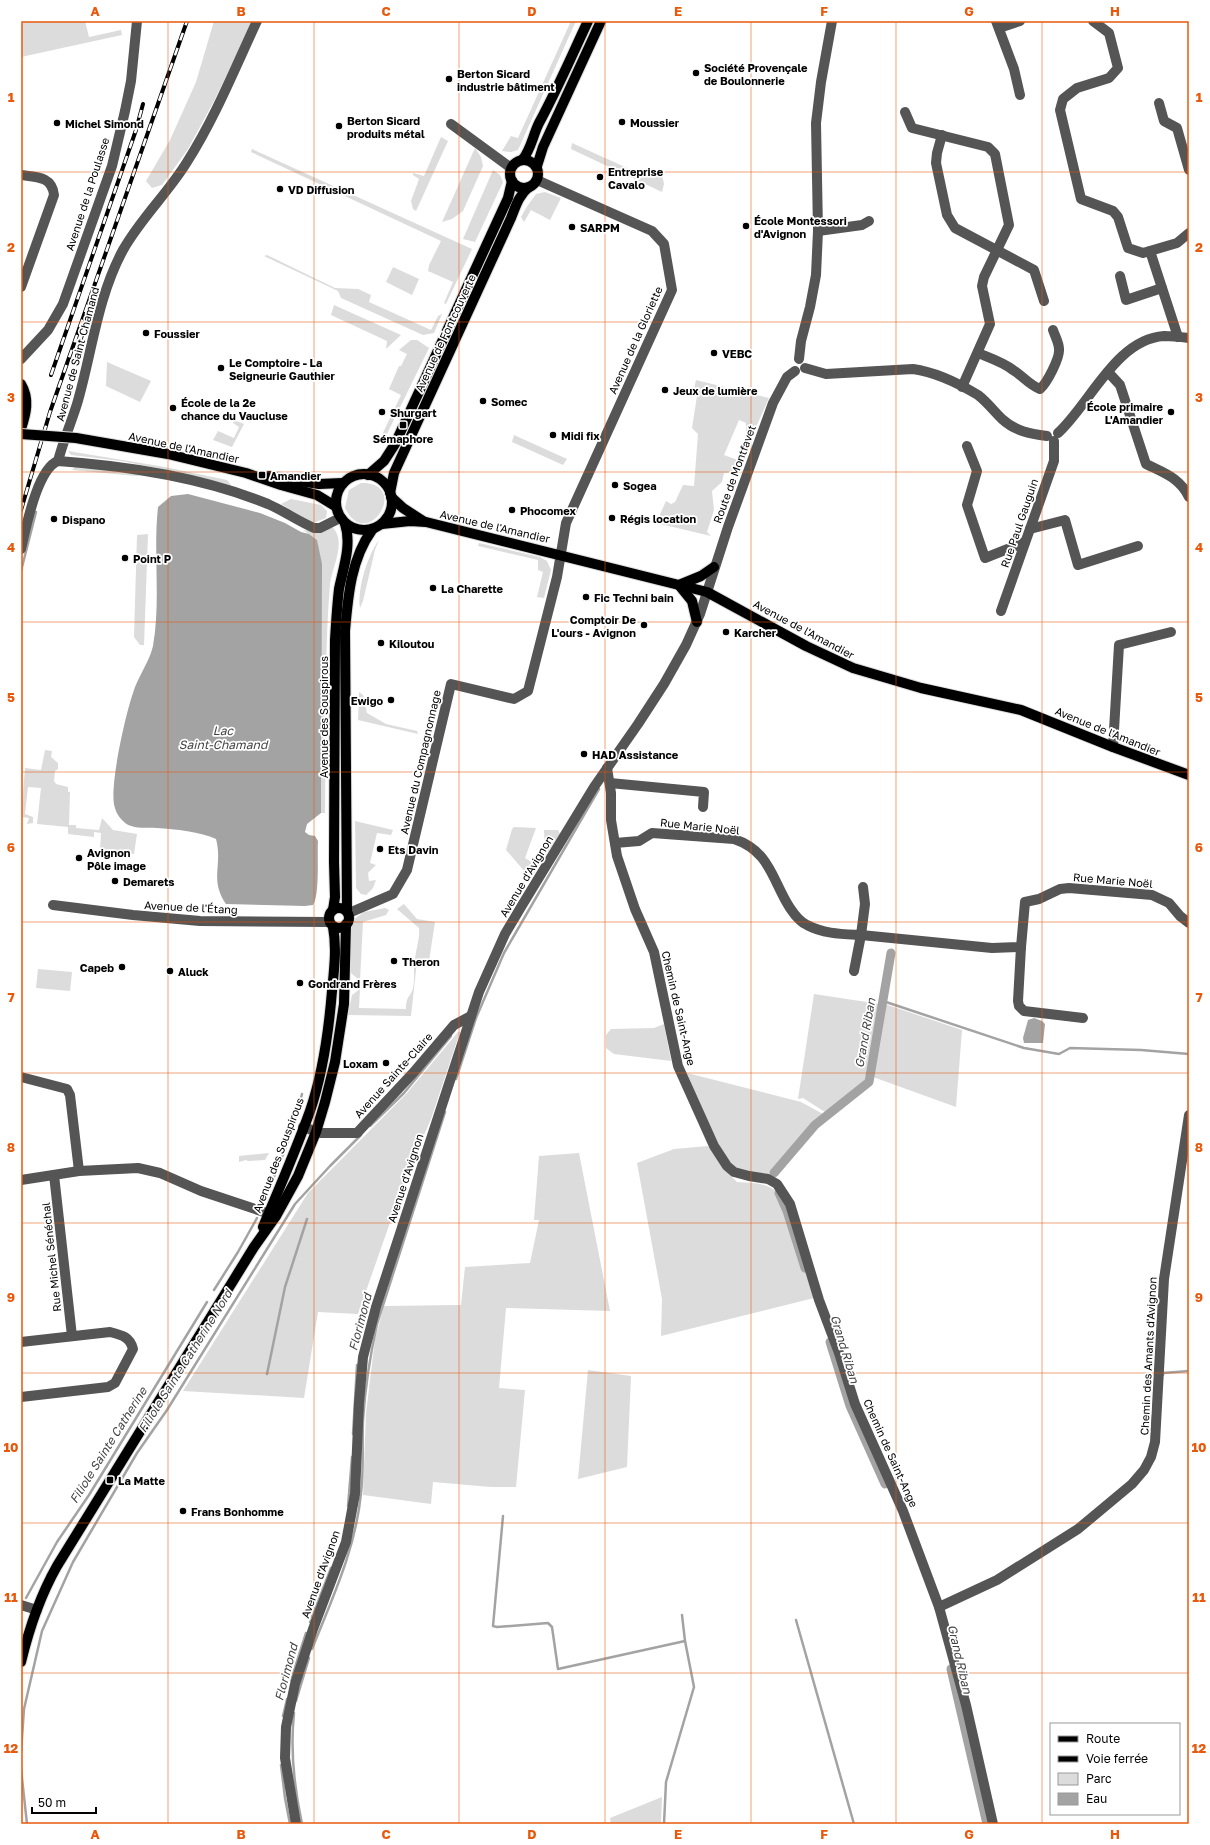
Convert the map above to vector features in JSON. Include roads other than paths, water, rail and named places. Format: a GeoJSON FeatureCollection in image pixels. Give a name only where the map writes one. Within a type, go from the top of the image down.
{"type":"FeatureCollection","features":[{"type":"Feature","properties":{"kind":"main road"},"geometry":{"type":"LineString","coordinates":[[588,21],[539,125],[528,153],[511,168],[510,173],[512,181],[520,187],[529,187],[537,180],[537,166],[543,147],[601,21]]}},
{"type":"Feature","properties":{"kind":"main road"},"geometry":{"type":"LineString","coordinates":[[523,159],[531,161],[537,166]]}},
{"type":"Feature","properties":{"kind":"main road","name":"Avenue de Fontcouverte"},"geometry":{"type":"LineString","coordinates":[[368,475],[384,461],[395,444],[508,198],[512,181]]}},
{"type":"Feature","properties":{"kind":"main road","name":"Avenue de Fontcouverte"},"geometry":{"type":"LineString","coordinates":[[391,495],[396,469],[511,218],[517,201],[521,193],[529,187]]}},
{"type":"Feature","properties":{"kind":"main road"},"geometry":{"type":"LineString","coordinates":[[21,384],[25,393],[27,406],[21,429]]}},
{"type":"Feature","properties":{"kind":"main road","name":"Avenue de l'Amandier"},"geometry":{"type":"LineString","coordinates":[[21,434],[76,438],[168,454],[246,472],[281,485],[317,495],[336,506]]}},
{"type":"Feature","properties":{"kind":"main road"},"geometry":{"type":"LineString","coordinates":[[246,472],[319,484],[343,483]]}},
{"type":"Feature","properties":{"kind":"main road"},"geometry":{"type":"LineString","coordinates":[[355,475],[368,475],[382,481],[391,495],[390,512],[382,524],[372,530],[358,530],[343,521],[336,506],[336,498],[343,483],[355,475]]}},
{"type":"Feature","properties":{"kind":"main road","name":"Avenue de l'Amandier"},"geometry":{"type":"LineString","coordinates":[[391,495],[403,508],[426,522]]}},
{"type":"Feature","properties":{"kind":"main road","name":"Avenue des Souspirous"},"geometry":{"type":"LineString","coordinates":[[333,910],[335,897],[335,633],[336,613],[347,549],[348,532],[343,521]]}},
{"type":"Feature","properties":{"kind":"main road","name":"Avenue de l'Amandier"},"geometry":{"type":"LineString","coordinates":[[382,524],[410,521],[426,522],[560,554],[707,592],[806,646],[853,668],[921,688],[1021,710],[1113,748],[1189,775]]}},
{"type":"Feature","properties":{"kind":"main road","name":"Avenue des Souspirous"},"geometry":{"type":"LineString","coordinates":[[348,911],[347,609],[358,555],[372,530]]}},
{"type":"Feature","properties":{"kind":"main road"},"geometry":{"type":"LineString","coordinates":[[697,622],[692,601],[679,585],[701,576],[714,567]]}},
{"type":"Feature","properties":{"kind":"main road"},"geometry":{"type":"LineString","coordinates":[[340,908],[348,911],[349,919],[346,924],[339,928],[331,925],[329,915],[333,910],[340,908]]}},
{"type":"Feature","properties":{"kind":"main road","name":"Avenue des Souspirous"},"geometry":{"type":"LineString","coordinates":[[21,1662],[36,1610],[48,1582],[65,1551],[254,1248],[272,1215],[298,1176],[316,1132],[333,1069],[340,1035],[344,998],[346,924]]}},
{"type":"Feature","properties":{"kind":"main road","name":"Avenue des Souspirous"},"geometry":{"type":"LineString","coordinates":[[272,1215],[310,1110],[326,1037],[335,955],[331,925]]}},
{"type":"Feature","properties":{"kind":"street","name":"Avenue de la Poulasse"},"geometry":{"type":"LineString","coordinates":[[21,359],[48,330],[63,304],[112,166],[131,81],[137,21]]}},
{"type":"Feature","properties":{"kind":"street","name":"Avenue de Saint-Chamand"},"geometry":{"type":"LineString","coordinates":[[58,461],[77,404],[96,322],[109,282],[123,251],[139,224],[186,164],[202,136],[257,21]]}},
{"type":"Feature","properties":{"kind":"street"},"geometry":{"type":"LineString","coordinates":[[832,21],[821,82],[816,124],[818,231],[814,291],[801,341],[798,359],[792,364],[800,370],[826,374],[913,369],[932,373],[978,396],[1017,430],[1032,435],[1053,437],[1070,423],[1100,380],[1123,355],[1138,344],[1163,336],[1189,338]]}},
{"type":"Feature","properties":{"kind":"street"},"geometry":{"type":"LineString","coordinates":[[1020,21],[998,24],[1014,68],[1020,95]]}},
{"type":"Feature","properties":{"kind":"street"},"geometry":{"type":"LineString","coordinates":[[1093,21],[1109,33],[1118,68],[1109,78],[1077,88],[1063,99],[1060,110],[1082,199],[1113,211],[1118,217],[1128,248],[1143,253],[1177,243],[1189,233]]}},
{"type":"Feature","properties":{"kind":"street"},"geometry":{"type":"LineString","coordinates":[[1159,103],[1164,121],[1177,128],[1189,170]]}},
{"type":"Feature","properties":{"kind":"street"},"geometry":{"type":"LineString","coordinates":[[905,112],[912,128],[988,146],[995,154],[1008,225],[984,277],[982,286],[990,324],[962,387]]}},
{"type":"Feature","properties":{"kind":"street"},"geometry":{"type":"LineString","coordinates":[[451,124],[511,168]]}},
{"type":"Feature","properties":{"kind":"street"},"geometry":{"type":"LineString","coordinates":[[942,135],[936,163],[947,215],[955,228],[1034,270],[1044,301]]}},
{"type":"Feature","properties":{"kind":"street"},"geometry":{"type":"LineString","coordinates":[[21,175],[45,178],[50,182],[54,195],[21,287]]}},
{"type":"Feature","properties":{"kind":"street","name":"Avenue de la Gloriette"},"geometry":{"type":"LineString","coordinates":[[537,180],[652,230],[664,244],[672,290],[566,523],[560,554]]}},
{"type":"Feature","properties":{"kind":"street"},"geometry":{"type":"LineString","coordinates":[[818,231],[862,225],[869,221]]}},
{"type":"Feature","properties":{"kind":"street"},"geometry":{"type":"LineString","coordinates":[[1150,251],[1178,337]]}},
{"type":"Feature","properties":{"kind":"street"},"geometry":{"type":"LineString","coordinates":[[1120,276],[1126,300],[1162,288]]}},
{"type":"Feature","properties":{"kind":"street"},"geometry":{"type":"LineString","coordinates":[[978,352],[1003,363],[1034,387],[1040,389],[1045,385],[1058,354],[1059,349],[1053,330]]}},
{"type":"Feature","properties":{"kind":"street","name":"Route de Montfavet"},"geometry":{"type":"LineString","coordinates":[[707,592],[714,567],[773,403],[787,377],[800,370]]}},
{"type":"Feature","properties":{"kind":"street"},"geometry":{"type":"LineString","coordinates":[[1108,372],[1120,385],[1146,464],[1179,481],[1189,497]]}},
{"type":"Feature","properties":{"kind":"street","name":"Rue Paul Gauguin"},"geometry":{"type":"LineString","coordinates":[[1001,611],[1054,461],[1053,437]]}},
{"type":"Feature","properties":{"kind":"street"},"geometry":{"type":"LineString","coordinates":[[967,446],[977,471],[967,505],[985,558],[1025,542]]}},
{"type":"Feature","properties":{"kind":"street"},"geometry":{"type":"LineString","coordinates":[[21,548],[33,503],[44,476],[49,467],[58,461],[148,471],[210,485],[268,504],[314,528],[320,528],[343,521]]}},
{"type":"Feature","properties":{"kind":"street"},"geometry":{"type":"LineString","coordinates":[[1030,529],[1064,520],[1078,565],[1138,546]]}},
{"type":"Feature","properties":{"kind":"street","name":"Avenue du Compagnonnage"},"geometry":{"type":"LineString","coordinates":[[348,911],[393,894],[407,870],[451,684],[514,699],[528,691],[557,577],[560,554]]}},
{"type":"Feature","properties":{"kind":"street","name":"Avenue d'Avignon"},"geometry":{"type":"LineString","coordinates":[[296,1824],[286,1758],[286,1727],[295,1684],[313,1629],[346,1542],[354,1494],[363,1357],[376,1307],[479,992],[505,934],[563,839],[568,828],[664,684],[697,622],[707,592]]}},
{"type":"Feature","properties":{"kind":"street"},"geometry":{"type":"LineString","coordinates":[[1113,748],[1119,645],[1171,632]]}},
{"type":"Feature","properties":{"kind":"street","name":"Chemin de Saint-Ange"},"geometry":{"type":"LineString","coordinates":[[607,768],[610,783],[611,820],[617,856],[635,909],[654,952],[678,1066],[714,1146],[727,1166],[734,1172],[768,1179],[777,1184],[783,1191],[790,1204],[855,1404],[903,1511],[939,1607],[966,1705],[993,1824]]}},
{"type":"Feature","properties":{"kind":"street"},"geometry":{"type":"LineString","coordinates":[[610,783],[704,792],[704,807]]}},
{"type":"Feature","properties":{"kind":"street","name":"Rue Marie Noël"},"geometry":{"type":"LineString","coordinates":[[615,843],[639,841],[652,833],[734,839],[744,843],[756,850],[768,864],[784,898],[794,914],[806,925],[826,933],[992,948],[1021,947]]}},
{"type":"Feature","properties":{"kind":"street"},"geometry":{"type":"LineString","coordinates":[[854,971],[865,904],[863,887]]}},
{"type":"Feature","properties":{"kind":"street","name":"Rue Marie Noël"},"geometry":{"type":"LineString","coordinates":[[1083,1018],[1024,1011],[1019,1006],[1021,947],[1025,902],[1040,898],[1060,889],[1152,895],[1169,903],[1180,916],[1189,923]]}},
{"type":"Feature","properties":{"kind":"street","name":"Avenue de l'Étang"},"geometry":{"type":"LineString","coordinates":[[53,905],[200,921],[331,925]]}},
{"type":"Feature","properties":{"kind":"street","name":"Avenue Sainte-Claire"},"geometry":{"type":"LineString","coordinates":[[303,1127],[316,1132],[357,1133],[413,1073],[454,1025],[471,1016]]}},
{"type":"Feature","properties":{"kind":"street"},"geometry":{"type":"LineString","coordinates":[[21,1077],[67,1089],[70,1095],[79,1171]]}},
{"type":"Feature","properties":{"kind":"street","name":"Chemin des Amants d'Avignon"},"geometry":{"type":"LineString","coordinates":[[939,1607],[997,1580],[1078,1529],[1132,1484],[1144,1470],[1151,1457],[1156,1442],[1164,1279],[1189,1115]]}},
{"type":"Feature","properties":{"kind":"street"},"geometry":{"type":"LineString","coordinates":[[21,1180],[79,1171],[138,1168],[160,1173],[201,1191],[272,1215]]}},
{"type":"Feature","properties":{"kind":"street","name":"Rue Michel Sénéchal"},"geometry":{"type":"LineString","coordinates":[[54,1175],[72,1336]]}},
{"type":"Feature","properties":{"kind":"street"},"geometry":{"type":"LineString","coordinates":[[21,1342],[110,1332],[123,1335],[131,1342],[133,1349],[115,1383],[108,1387],[21,1397]]}},
{"type":"Feature","properties":{"kind":"street"},"geometry":{"type":"LineString","coordinates":[[21,1605],[36,1610]]}},
{"type":"Feature","properties":{"kind":"water","name":"Lac Saint-Chamand"},"geometry":{"type":"Polygon","coordinates":[[[188,494],[260,513],[285,523],[301,532],[309,534],[317,540],[322,564],[321,813],[307,824],[305,832],[309,835],[315,836],[318,841],[317,892],[313,905],[226,904],[218,887],[218,848],[216,839],[203,834],[188,831],[164,828],[139,828],[130,826],[122,820],[116,810],[113,799],[114,785],[122,733],[135,687],[153,646],[157,594],[156,542],[158,507],[171,496],[188,494]]]}},
{"type":"Feature","properties":{"kind":"water"},"geometry":{"type":"Polygon","coordinates":[[[1034,1018],[1045,1024],[1043,1043],[1024,1043],[1023,1038],[1028,1020],[1034,1018]]]}},
{"type":"Feature","properties":{"kind":"waterway"},"geometry":{"type":"LineString","coordinates":[[21,571],[36,512]]}},
{"type":"Feature","properties":{"kind":"waterway"},"geometry":{"type":"LineString","coordinates":[[456,1079],[476,1018],[504,953],[599,789]]}},
{"type":"Feature","properties":{"kind":"waterway","name":"Grand Riban"},"geometry":{"type":"LineString","coordinates":[[774,1173],[815,1125],[869,1082],[891,953]]}},
{"type":"Feature","properties":{"kind":"waterway"},"geometry":{"type":"LineString","coordinates":[[883,1001],[1024,1048],[1059,1054],[1070,1048],[1141,1050],[1189,1054]]}},
{"type":"Feature","properties":{"kind":"waterway","name":"Filiole Sainte Catherine Nord"},"geometry":{"type":"LineString","coordinates":[[370,1126],[404,1093],[451,1036]]}},
{"type":"Feature","properties":{"kind":"waterway","name":"Filiole Sainte Catherine"},"geometry":{"type":"LineString","coordinates":[[262,1207],[293,1129],[302,1094]]}},
{"type":"Feature","properties":{"kind":"waterway"},"geometry":{"type":"LineString","coordinates":[[312,1649],[342,1573],[354,1534],[361,1493],[365,1396],[377,1324],[445,1112]]}},
{"type":"Feature","properties":{"kind":"waterway","name":"Filiole Sainte Catherine Nord"},"geometry":{"type":"LineString","coordinates":[[21,1752],[24,1709],[42,1631],[73,1562],[137,1453],[167,1410],[295,1204],[361,1135]]}},
{"type":"Feature","properties":{"kind":"waterway","name":"Grand Riban"},"geometry":{"type":"LineString","coordinates":[[779,1193],[787,1211],[805,1268]]}},
{"type":"Feature","properties":{"kind":"waterway","name":"Filiole Sainte Catherine"},"geometry":{"type":"LineString","coordinates":[[214,1290],[257,1218]]}},
{"type":"Feature","properties":{"kind":"waterway"},"geometry":{"type":"LineString","coordinates":[[267,1374],[285,1287],[307,1219]]}},
{"type":"Feature","properties":{"kind":"waterway","name":"Filiole Sainte Catherine"},"geometry":{"type":"LineString","coordinates":[[26,1598],[57,1542],[89,1495],[207,1302]]}},
{"type":"Feature","properties":{"kind":"waterway","name":"Grand Riban"},"geometry":{"type":"LineString","coordinates":[[830,1342],[850,1406],[885,1484]]}},
{"type":"Feature","properties":{"kind":"waterway","name":"Florimond"},"geometry":{"type":"LineString","coordinates":[[353,1434],[357,1365]]}},
{"type":"Feature","properties":{"kind":"waterway"},"geometry":{"type":"LineString","coordinates":[[1163,1375],[1163,1373],[1189,1371]]}},
{"type":"Feature","properties":{"kind":"waterway","name":"Florimond"},"geometry":{"type":"LineString","coordinates":[[348,1506],[352,1457]]}},
{"type":"Feature","properties":{"kind":"waterway"},"geometry":{"type":"LineString","coordinates":[[503,1516],[493,1626],[497,1627],[548,1623],[552,1627],[558,1669],[685,1641]]}},
{"type":"Feature","properties":{"kind":"waterway","name":"Florimond"},"geometry":{"type":"LineString","coordinates":[[310,1622],[331,1568]]}},
{"type":"Feature","properties":{"kind":"waterway"},"geometry":{"type":"LineString","coordinates":[[664,1824],[666,1782],[694,1687],[685,1641],[682,1615]]}},
{"type":"Feature","properties":{"kind":"waterway"},"geometry":{"type":"LineString","coordinates":[[796,1620],[854,1824]]}},
{"type":"Feature","properties":{"kind":"waterway","name":"Florimond"},"geometry":{"type":"LineString","coordinates":[[291,1680],[306,1633]]}},
{"type":"Feature","properties":{"kind":"waterway"},"geometry":{"type":"LineString","coordinates":[[296,1701],[309,1658]]}},
{"type":"Feature","properties":{"kind":"waterway","name":"Grand Riban"},"geometry":{"type":"LineString","coordinates":[[951,1669],[987,1824]]}},
{"type":"Feature","properties":{"kind":"waterway","name":"Florimond"},"geometry":{"type":"LineString","coordinates":[[283,1716],[287,1699]]}},
{"type":"Feature","properties":{"kind":"waterway"},"geometry":{"type":"LineString","coordinates":[[294,1713],[292,1741],[294,1769],[302,1824]]}},
{"type":"Feature","properties":{"kind":"waterway","name":"Florimond"},"geometry":{"type":"LineString","coordinates":[[281,1765],[290,1824]]}},
{"type":"Feature","properties":{"kind":"waterway","name":"Filiole Sainte Catherine Nord"},"geometry":{"type":"LineString","coordinates":[[21,1769],[27,1824]]}},
{"type":"Feature","properties":{"kind":"railway"},"geometry":{"type":"LineString","coordinates":[[21,510],[50,412],[187,21]]}},
{"type":"Feature","properties":{"kind":"railway"},"geometry":{"type":"LineString","coordinates":[[51,375],[136,130],[143,104]]}},
{"type":"Feature","properties":{"kind":"place","name":"Société Provençale de Boulonnerie"},"geometry":{"type":"Point","coordinates":[696,73]}},
{"type":"Feature","properties":{"kind":"place","name":"Berton Sicard industrie bâtiment"},"geometry":{"type":"Point","coordinates":[449,79]}},
{"type":"Feature","properties":{"kind":"place","name":"Moussier"},"geometry":{"type":"Point","coordinates":[622,122]}},
{"type":"Feature","properties":{"kind":"place","name":"Michel Simond"},"geometry":{"type":"Point","coordinates":[57,123]}},
{"type":"Feature","properties":{"kind":"place","name":"Berton Sicard produits métal"},"geometry":{"type":"Point","coordinates":[339,126]}},
{"type":"Feature","properties":{"kind":"place","name":"Entreprise Cavalo"},"geometry":{"type":"Point","coordinates":[600,177]}},
{"type":"Feature","properties":{"kind":"place","name":"VD Diffusion"},"geometry":{"type":"Point","coordinates":[280,189]}},
{"type":"Feature","properties":{"kind":"place","name":"École Montessori d'Avignon"},"geometry":{"type":"Point","coordinates":[746,226]}},
{"type":"Feature","properties":{"kind":"place","name":"SARPM"},"geometry":{"type":"Point","coordinates":[572,227]}},
{"type":"Feature","properties":{"kind":"place","name":"Foussier"},"geometry":{"type":"Point","coordinates":[146,333]}},
{"type":"Feature","properties":{"kind":"place","name":"VEBC"},"geometry":{"type":"Point","coordinates":[714,353]}},
{"type":"Feature","properties":{"kind":"place","name":"Le Comptoire - La Seigneurie Gauthier"},"geometry":{"type":"Point","coordinates":[221,368]}},
{"type":"Feature","properties":{"kind":"place","name":"Jeux de lumière"},"geometry":{"type":"Point","coordinates":[665,390]}},
{"type":"Feature","properties":{"kind":"place","name":"Somec"},"geometry":{"type":"Point","coordinates":[483,401]}},
{"type":"Feature","properties":{"kind":"place","name":"École de la 2e chance du Vaucluse"},"geometry":{"type":"Point","coordinates":[173,408]}},
{"type":"Feature","properties":{"kind":"place","name":"Shurgart"},"geometry":{"type":"Point","coordinates":[382,412]}},
{"type":"Feature","properties":{"kind":"place","name":"École primaire L'Amandier"},"geometry":{"type":"Point","coordinates":[1171,412]}},
{"type":"Feature","properties":{"kind":"place","name":"Sémaphore"},"geometry":{"type":"Point","coordinates":[403,425]}},
{"type":"Feature","properties":{"kind":"place","name":"Midi fix"},"geometry":{"type":"Point","coordinates":[553,435]}},
{"type":"Feature","properties":{"kind":"place","name":"Amandier"},"geometry":{"type":"Point","coordinates":[262,475]}},
{"type":"Feature","properties":{"kind":"place","name":"Sogea"},"geometry":{"type":"Point","coordinates":[615,485]}},
{"type":"Feature","properties":{"kind":"place","name":"Phocomex"},"geometry":{"type":"Point","coordinates":[512,510]}},
{"type":"Feature","properties":{"kind":"place","name":"Régis location"},"geometry":{"type":"Point","coordinates":[612,518]}},
{"type":"Feature","properties":{"kind":"place","name":"Dispano"},"geometry":{"type":"Point","coordinates":[54,519]}},
{"type":"Feature","properties":{"kind":"place","name":"Point P"},"geometry":{"type":"Point","coordinates":[125,558]}},
{"type":"Feature","properties":{"kind":"place","name":"La Charette"},"geometry":{"type":"Point","coordinates":[433,588]}},
{"type":"Feature","properties":{"kind":"place","name":"Fic Techni bain"},"geometry":{"type":"Point","coordinates":[586,597]}},
{"type":"Feature","properties":{"kind":"place","name":"Comptoir De L'ours - Avignon"},"geometry":{"type":"Point","coordinates":[644,625]}},
{"type":"Feature","properties":{"kind":"place","name":"Karcher"},"geometry":{"type":"Point","coordinates":[726,632]}},
{"type":"Feature","properties":{"kind":"place","name":"Kiloutou"},"geometry":{"type":"Point","coordinates":[381,643]}},
{"type":"Feature","properties":{"kind":"place","name":"Ewigo"},"geometry":{"type":"Point","coordinates":[391,700]}},
{"type":"Feature","properties":{"kind":"place","name":"HAD Assistance"},"geometry":{"type":"Point","coordinates":[584,754]}},
{"type":"Feature","properties":{"kind":"place","name":"Ets Davin"},"geometry":{"type":"Point","coordinates":[380,849]}},
{"type":"Feature","properties":{"kind":"place","name":"Avignon Pôle image"},"geometry":{"type":"Point","coordinates":[79,858]}},
{"type":"Feature","properties":{"kind":"place","name":"Demarets"},"geometry":{"type":"Point","coordinates":[115,881]}},
{"type":"Feature","properties":{"kind":"place","name":"Theron"},"geometry":{"type":"Point","coordinates":[394,961]}},
{"type":"Feature","properties":{"kind":"place","name":"Capeb"},"geometry":{"type":"Point","coordinates":[122,967]}},
{"type":"Feature","properties":{"kind":"place","name":"Aluck"},"geometry":{"type":"Point","coordinates":[170,971]}},
{"type":"Feature","properties":{"kind":"place","name":"Gondrand Frères"},"geometry":{"type":"Point","coordinates":[300,983]}},
{"type":"Feature","properties":{"kind":"place","name":"Loxam"},"geometry":{"type":"Point","coordinates":[386,1063]}},
{"type":"Feature","properties":{"kind":"place","name":"La Matte"},"geometry":{"type":"Point","coordinates":[110,1480]}},
{"type":"Feature","properties":{"kind":"place","name":"Frans Bonhomme"},"geometry":{"type":"Point","coordinates":[183,1511]}}]}
